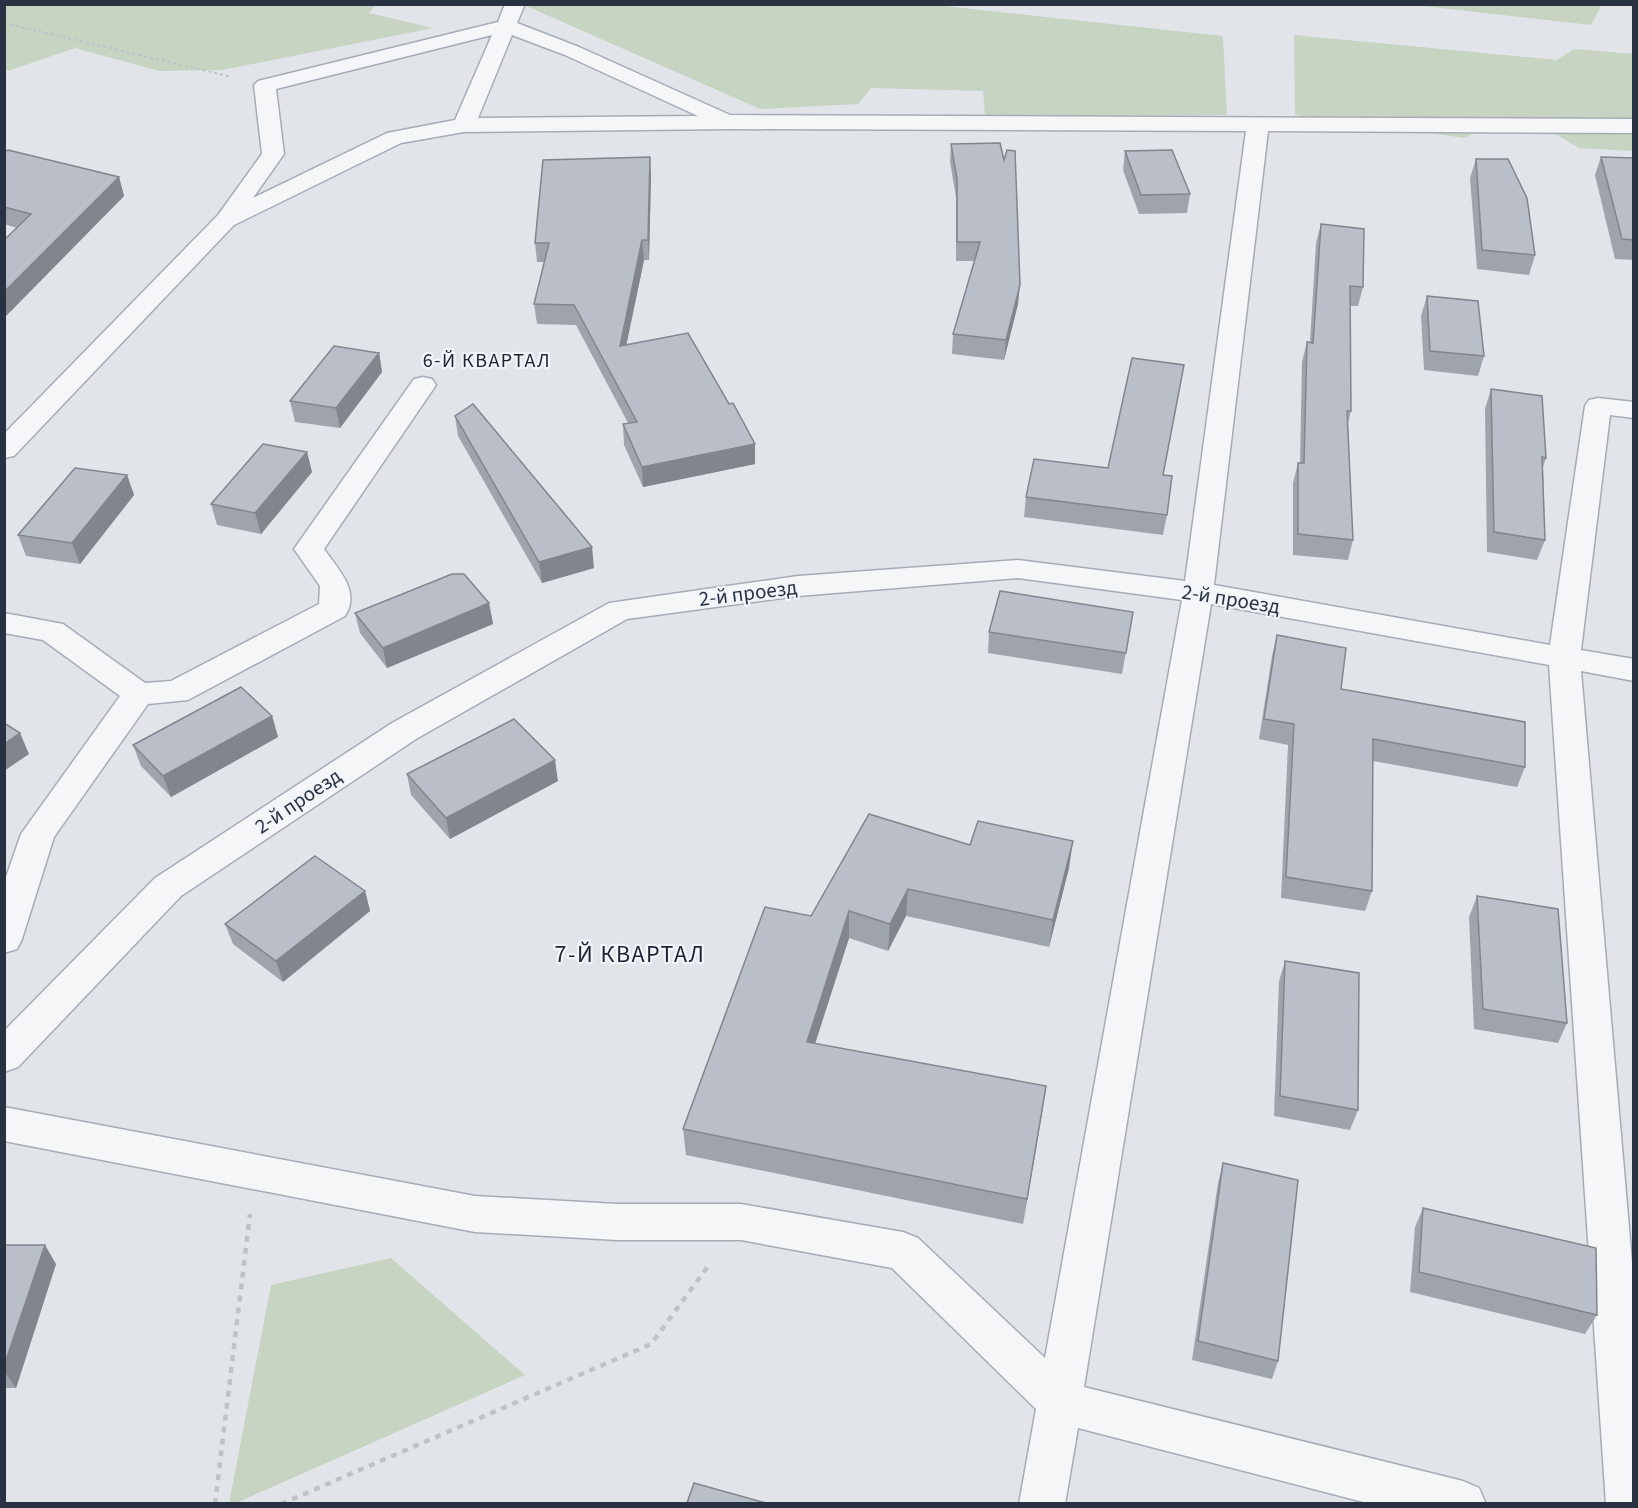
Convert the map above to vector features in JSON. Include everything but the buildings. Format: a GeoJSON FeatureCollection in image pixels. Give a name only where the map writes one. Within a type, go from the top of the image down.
{"type":"FeatureCollection","features":[{"type":"Feature","properties":{"kind":"street"},"geometry":{"type":"LineString","coordinates":[[464,125],[515,4]]}},
{"type":"Feature","properties":{"kind":"street"},"geometry":{"type":"LineString","coordinates":[[4,450],[226,220],[273,154],[265,85],[505,26],[572,51],[730,122]]}},
{"type":"Feature","properties":{"kind":"street"},"geometry":{"type":"LineString","coordinates":[[226,220],[395,138],[464,125],[730,122],[1634,126]]}},
{"type":"Feature","properties":{"kind":"street"},"geometry":{"type":"LineString","coordinates":[[1042,1503],[1198,592],[1258,124]]}},
{"type":"Feature","properties":{"kind":"street"},"geometry":{"type":"LineString","coordinates":[[4,623],[52,631],[140,694],[177,692],[334,609],[335,586],[309,549],[423,385]]}},
{"type":"Feature","properties":{"kind":"street"},"geometry":{"type":"LineString","coordinates":[[1629,1503],[1564,657],[1598,406],[1634,410]]}},
{"type":"Feature","properties":{"kind":"street","name":"2-й проезд"},"geometry":{"type":"LineString","coordinates":[[4,1056],[168,887],[404,731],[620,610],[798,586],[1018,569],[1198,592],[1634,670]]}},
{"type":"Feature","properties":{"kind":"street"},"geometry":{"type":"LineString","coordinates":[[4,939],[38,834],[140,694]]}},
{"type":"Feature","properties":{"kind":"street"},"geometry":{"type":"LineString","coordinates":[[4,1124],[475,1214],[617,1222],[741,1222],[903,1251],[1060,1402],[1463,1503]]}},
{"type":"Feature","properties":{"kind":"path"},"geometry":{"type":"LineString","coordinates":[[4,23],[265,85]]}},
{"type":"Feature","properties":{"kind":"path"},"geometry":{"type":"LineString","coordinates":[[215,1503],[243,1262],[257,1172]]}},
{"type":"Feature","properties":{"kind":"path"},"geometry":{"type":"LineString","coordinates":[[281,1503],[651,1344],[741,1222]]}},
{"type":"Feature","properties":{"kind":"green space"},"geometry":{"type":"Polygon","coordinates":[[[926,4],[1223,36],[1227,115],[985,116],[983,91],[871,88],[858,104],[760,109],[524,5],[926,4]]]}},
{"type":"Feature","properties":{"kind":"green space"},"geometry":{"type":"Polygon","coordinates":[[[4,5],[375,5],[369,13],[433,28],[222,70],[159,71],[75,48],[8,71],[5,69],[4,5]]]}},
{"type":"Feature","properties":{"kind":"green space"},"geometry":{"type":"Polygon","coordinates":[[[1414,5],[1601,6],[1591,25],[1414,5]]]}},
{"type":"Feature","properties":{"kind":"green space"},"geometry":{"type":"Polygon","coordinates":[[[1294,35],[1557,60],[1574,49],[1633,54],[1633,151],[1579,148],[1552,132],[1486,126],[1465,138],[1295,115],[1294,35]]]}},
{"type":"Feature","properties":{"kind":"green space"},"geometry":{"type":"Polygon","coordinates":[[[391,1258],[525,1375],[236,1503],[229,1503],[271,1285],[391,1258]]]}},
{"type":"Feature","properties":{"kind":"district","name":"6-Й КВАРТАЛ"},"geometry":{"type":"Point","coordinates":[487,360]}},
{"type":"Feature","properties":{"kind":"district","name":"7-Й КВАРТАЛ"},"geometry":{"type":"Point","coordinates":[630,954]}}]}
